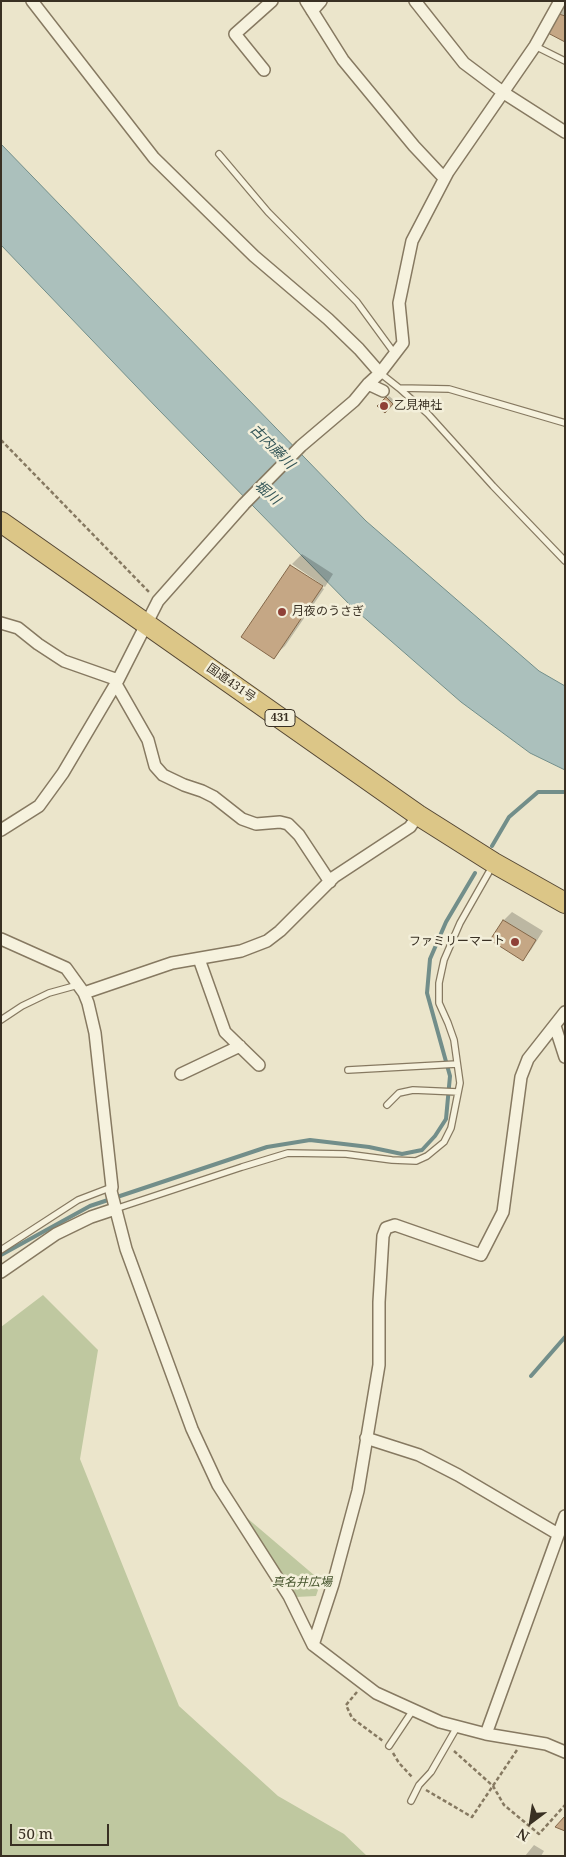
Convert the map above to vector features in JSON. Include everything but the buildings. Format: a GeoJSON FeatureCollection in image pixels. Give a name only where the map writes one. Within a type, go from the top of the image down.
{"type":"FeatureCollection","features":[{"type":"Feature","properties":{"kind":"highway","name":"国道431号"},"geometry":{"type":"LineString","coordinates":[[1,522],[418,815],[494,863],[565,903]]}},
{"type":"Feature","properties":{"kind":"street"},"geometry":{"type":"LineString","coordinates":[[32,1],[154,158],[254,256],[359,349],[380,373]]}},
{"type":"Feature","properties":{"kind":"street"},"geometry":{"type":"LineString","coordinates":[[264,70],[235,34],[272,1]]}},
{"type":"Feature","properties":{"kind":"street"},"geometry":{"type":"LineString","coordinates":[[321,1],[309,6],[343,60],[414,146],[444,178]]}},
{"type":"Feature","properties":{"kind":"street"},"geometry":{"type":"LineString","coordinates":[[415,1],[464,63],[504,94],[565,132]]}},
{"type":"Feature","properties":{"kind":"street"},"geometry":{"type":"LineString","coordinates":[[1,830],[39,806],[63,773],[117,682],[158,601],[244,504],[301,446],[354,401],[380,373],[403,343],[399,303],[412,241],[444,178],[504,94],[535,46],[560,1]]}},
{"type":"Feature","properties":{"kind":"street"},"geometry":{"type":"LineString","coordinates":[[368,384],[383,391]]}},
{"type":"Feature","properties":{"kind":"street"},"geometry":{"type":"LineString","coordinates":[[1,623],[18,628],[64,661],[117,682],[148,740],[155,766],[164,775],[184,785],[202,790],[242,819],[256,824],[280,822],[288,824],[299,835],[330,882]]}},
{"type":"Feature","properties":{"kind":"street"},"geometry":{"type":"LineString","coordinates":[[81,989],[172,963],[241,951],[267,941],[280,931],[330,882],[410,827],[418,815]]}},
{"type":"Feature","properties":{"kind":"street"},"geometry":{"type":"LineString","coordinates":[[1,939],[66,968],[81,989],[88,1003],[95,1033],[111,1189],[126,1249],[192,1429],[218,1485],[288,1596],[313,1645],[376,1693],[440,1722],[486,1734],[546,1744],[565,1752]]}},
{"type":"Feature","properties":{"kind":"street"},"geometry":{"type":"LineString","coordinates":[[198,959],[225,1032],[260,1065]]}},
{"type":"Feature","properties":{"kind":"street"},"geometry":{"type":"LineString","coordinates":[[313,1645],[333,1584],[358,1491],[378,1365],[382,1236],[386,1228],[395,1225],[481,1255],[503,1212],[521,1077],[528,1059],[565,1012]]}},
{"type":"Feature","properties":{"kind":"street"},"geometry":{"type":"LineString","coordinates":[[555,1026],[565,1057]]}},
{"type":"Feature","properties":{"kind":"street"},"geometry":{"type":"LineString","coordinates":[[181,1074],[240,1046]]}},
{"type":"Feature","properties":{"kind":"street"},"geometry":{"type":"LineString","coordinates":[[1,1272],[56,1234],[115,1208]]}},
{"type":"Feature","properties":{"kind":"street"},"geometry":{"type":"LineString","coordinates":[[366,1438],[419,1455],[458,1475],[558,1534]]}},
{"type":"Feature","properties":{"kind":"street"},"geometry":{"type":"LineString","coordinates":[[486,1734],[565,1516]]}},
{"type":"Feature","properties":{"kind":"lane"},"geometry":{"type":"LineString","coordinates":[[535,46],[565,61]]}},
{"type":"Feature","properties":{"kind":"lane"},"geometry":{"type":"LineString","coordinates":[[219,154],[268,212],[357,302],[395,354]]}},
{"type":"Feature","properties":{"kind":"lane"},"geometry":{"type":"LineString","coordinates":[[380,373],[428,414],[493,486],[565,561]]}},
{"type":"Feature","properties":{"kind":"lane"},"geometry":{"type":"LineString","coordinates":[[399,388],[449,389],[565,423]]}},
{"type":"Feature","properties":{"kind":"lane"},"geometry":{"type":"LineString","coordinates":[[115,1208],[288,1153],[346,1154],[416,1161],[427,1156],[444,1142],[451,1128],[460,1083],[454,1040],[439,1003],[439,983],[444,960],[460,923],[494,863]]}},
{"type":"Feature","properties":{"kind":"lane"},"geometry":{"type":"LineString","coordinates":[[1,1020],[22,1006],[49,993],[81,989]]}},
{"type":"Feature","properties":{"kind":"lane"},"geometry":{"type":"LineString","coordinates":[[348,1070],[457,1064]]}},
{"type":"Feature","properties":{"kind":"lane"},"geometry":{"type":"LineString","coordinates":[[387,1105],[399,1093],[413,1090],[458,1092]]}},
{"type":"Feature","properties":{"kind":"lane"},"geometry":{"type":"LineString","coordinates":[[1,1250],[78,1200],[111,1189]]}},
{"type":"Feature","properties":{"kind":"lane"},"geometry":{"type":"LineString","coordinates":[[389,1746],[413,1710]]}},
{"type":"Feature","properties":{"kind":"lane"},"geometry":{"type":"LineString","coordinates":[[410,1801],[419,1785],[431,1772],[456,1727]]}},
{"type":"Feature","properties":{"kind":"path"},"geometry":{"type":"LineString","coordinates":[[1,440],[158,601]]}},
{"type":"Feature","properties":{"kind":"path"},"geometry":{"type":"LineString","coordinates":[[447,1744],[493,1786],[504,1805],[539,1834],[565,1805]]}},
{"type":"Feature","properties":{"kind":"green space"},"geometry":{"type":"Polygon","coordinates":[[[43,1295],[98,1350],[80,1459],[179,1706],[278,1796],[344,1834],[367,1856],[1,1856],[1,1327],[43,1295]]]}},
{"type":"Feature","properties":{"kind":"green space","name":"真名井広場"},"geometry":{"type":"Polygon","coordinates":[[[240,1512],[321,1581],[316,1596],[296,1597],[240,1512]]]}},
{"type":"Feature","properties":{"kind":"water"},"geometry":{"type":"Polygon","coordinates":[[[1,144],[366,521],[539,671],[565,686],[565,770],[530,753],[461,702],[352,607],[1,245],[1,144]]]}},
{"type":"Feature","properties":{"kind":"waterway"},"geometry":{"type":"LineString","coordinates":[[492,846],[509,817],[538,792],[565,792]]}},
{"type":"Feature","properties":{"kind":"waterway"},"geometry":{"type":"LineString","coordinates":[[1,1255],[90,1206],[267,1147],[310,1140],[369,1147],[402,1154],[422,1150],[435,1136],[446,1119],[450,1076],[427,993],[430,959],[446,922],[475,873]]}},
{"type":"Feature","properties":{"kind":"waterway"},"geometry":{"type":"LineString","coordinates":[[531,1376],[565,1337]]}},
{"type":"Feature","properties":{"kind":"place","name":"乙見神社"},"geometry":{"type":"Point","coordinates":[384,406]}},
{"type":"Feature","properties":{"kind":"place","name":"月夜のうさぎ"},"geometry":{"type":"Point","coordinates":[282,612]}},
{"type":"Feature","properties":{"kind":"place","name":"ファミリーマート"},"geometry":{"type":"Point","coordinates":[515,942]}},
{"type":"Feature","properties":{"kind":"water label","name":"古内藤川"},"geometry":{"type":"Point","coordinates":[272,447]}},
{"type":"Feature","properties":{"kind":"water label","name":"堀川"},"geometry":{"type":"Point","coordinates":[267,493]}}]}
